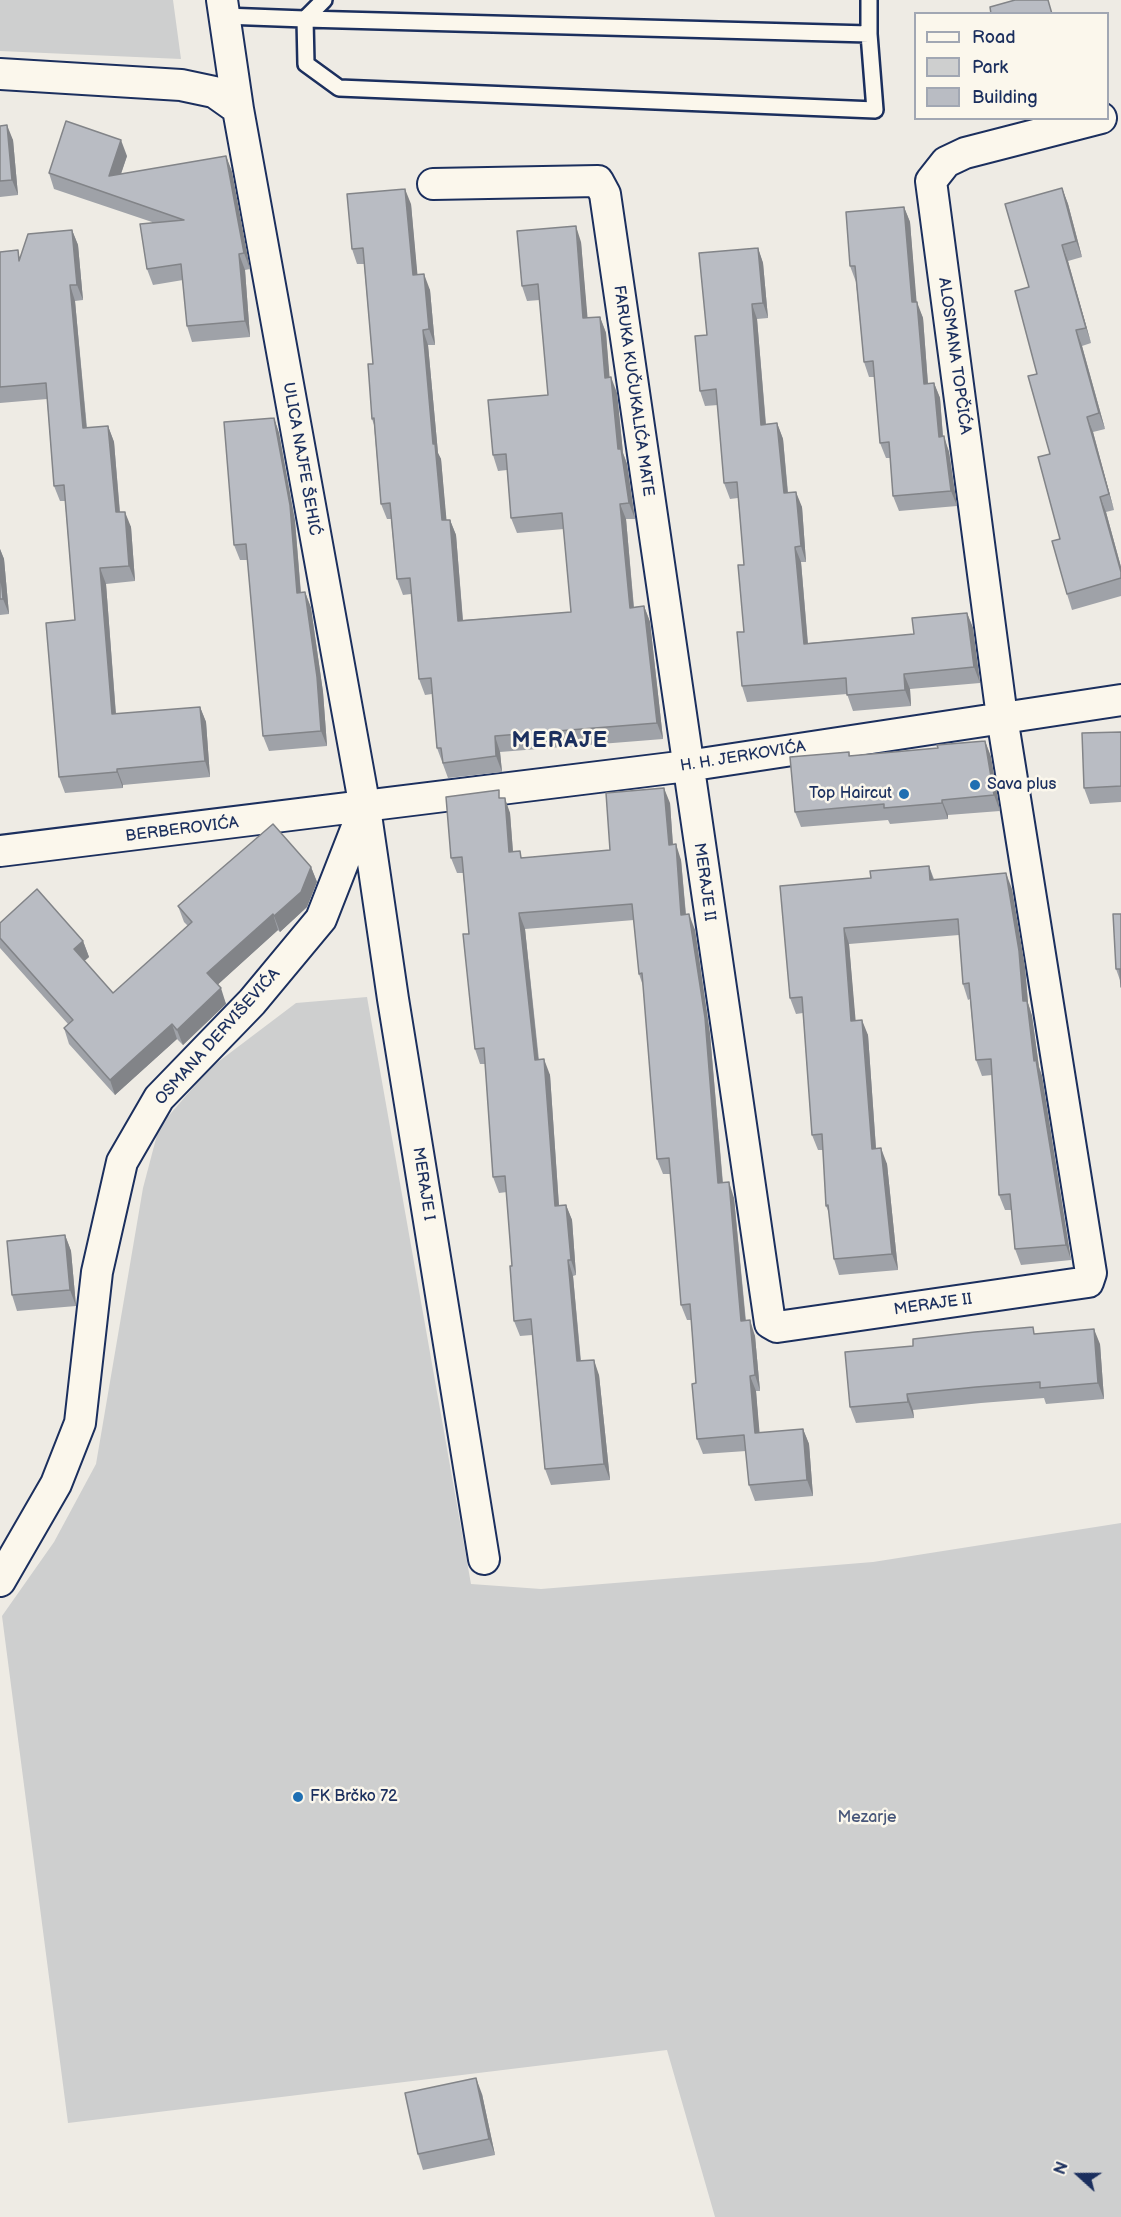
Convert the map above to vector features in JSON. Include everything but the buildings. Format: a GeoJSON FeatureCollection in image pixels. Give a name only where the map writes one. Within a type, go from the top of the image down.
{"type":"FeatureCollection","features":[{"type":"Feature","properties":{"kind":"street","name":"ULICA NAJFE ŠEHIĆ"},"geometry":{"type":"LineString","coordinates":[[223,8],[238,110],[365,808]]}},
{"type":"Feature","properties":{"kind":"street"},"geometry":{"type":"LineString","coordinates":[[0,74],[181,85],[214,92],[238,110]]}},
{"type":"Feature","properties":{"kind":"street","name":"ALOSMANA TOPČIĆA"},"geometry":{"type":"LineString","coordinates":[[1002,717],[930,182],[946,162],[965,153],[1093,120]]}},
{"type":"Feature","properties":{"kind":"street","name":"FARUKA KUČUKALIĆA MATE"},"geometry":{"type":"LineString","coordinates":[[433,184],[598,182],[605,194],[687,766]]}},
{"type":"Feature","properties":{"kind":"street","name":"H. H. JERKOVIĆA"},"geometry":{"type":"LineString","coordinates":[[365,808],[687,766],[1121,700]]}},
{"type":"Feature","properties":{"kind":"street","name":"MERAJE II"},"geometry":{"type":"LineString","coordinates":[[687,766],[770,1323],[777,1327],[1088,1282],[1091,1273],[1002,717]]}},
{"type":"Feature","properties":{"kind":"street","name":"BERBEROVIĆA"},"geometry":{"type":"LineString","coordinates":[[0,851],[365,808]]}},
{"type":"Feature","properties":{"kind":"street","name":"MERAJE I"},"geometry":{"type":"LineString","coordinates":[[365,808],[394,1010],[484,1559]]}},
{"type":"Feature","properties":{"kind":"street","name":"OSMANA DERVIŠEVIĆA"},"geometry":{"type":"LineString","coordinates":[[0,1581],[56,1484],[80,1423],[97,1272],[122,1162],[159,1098],[252,1002],[321,919],[365,808]]}},
{"type":"Feature","properties":{"kind":"lane"},"geometry":{"type":"LineString","coordinates":[[324,0],[305,19],[306,64],[339,88],[875,110],[869,34],[869,0]]}},
{"type":"Feature","properties":{"kind":"lane"},"geometry":{"type":"LineString","coordinates":[[223,8],[305,19],[869,34]]}},
{"type":"Feature","properties":{"kind":"green space"},"geometry":{"type":"Polygon","coordinates":[[[0,0],[173,0],[181,59],[0,51],[0,0]]]}},
{"type":"Feature","properties":{"kind":"green space","name":"Mezarje"},"geometry":{"type":"Polygon","coordinates":[[[367,997],[471,1584],[541,1589],[873,1562],[1121,1523],[1121,2217],[715,2217],[667,2050],[68,2123],[2,1616],[54,1542],[96,1464],[143,1188],[158,1131],[210,1068],[296,1003],[367,997]]]}},
{"type":"Feature","properties":{"kind":"place","name":"Sava plus"},"geometry":{"type":"Point","coordinates":[975,785]}},
{"type":"Feature","properties":{"kind":"place","name":"Top Haircut"},"geometry":{"type":"Point","coordinates":[904,794]}},
{"type":"Feature","properties":{"kind":"place","name":"FK Brčko 72"},"geometry":{"type":"Point","coordinates":[298,1797]}},
{"type":"Feature","properties":{"kind":"district","name":"MERAJE"},"geometry":{"type":"Point","coordinates":[560,741]}}]}
